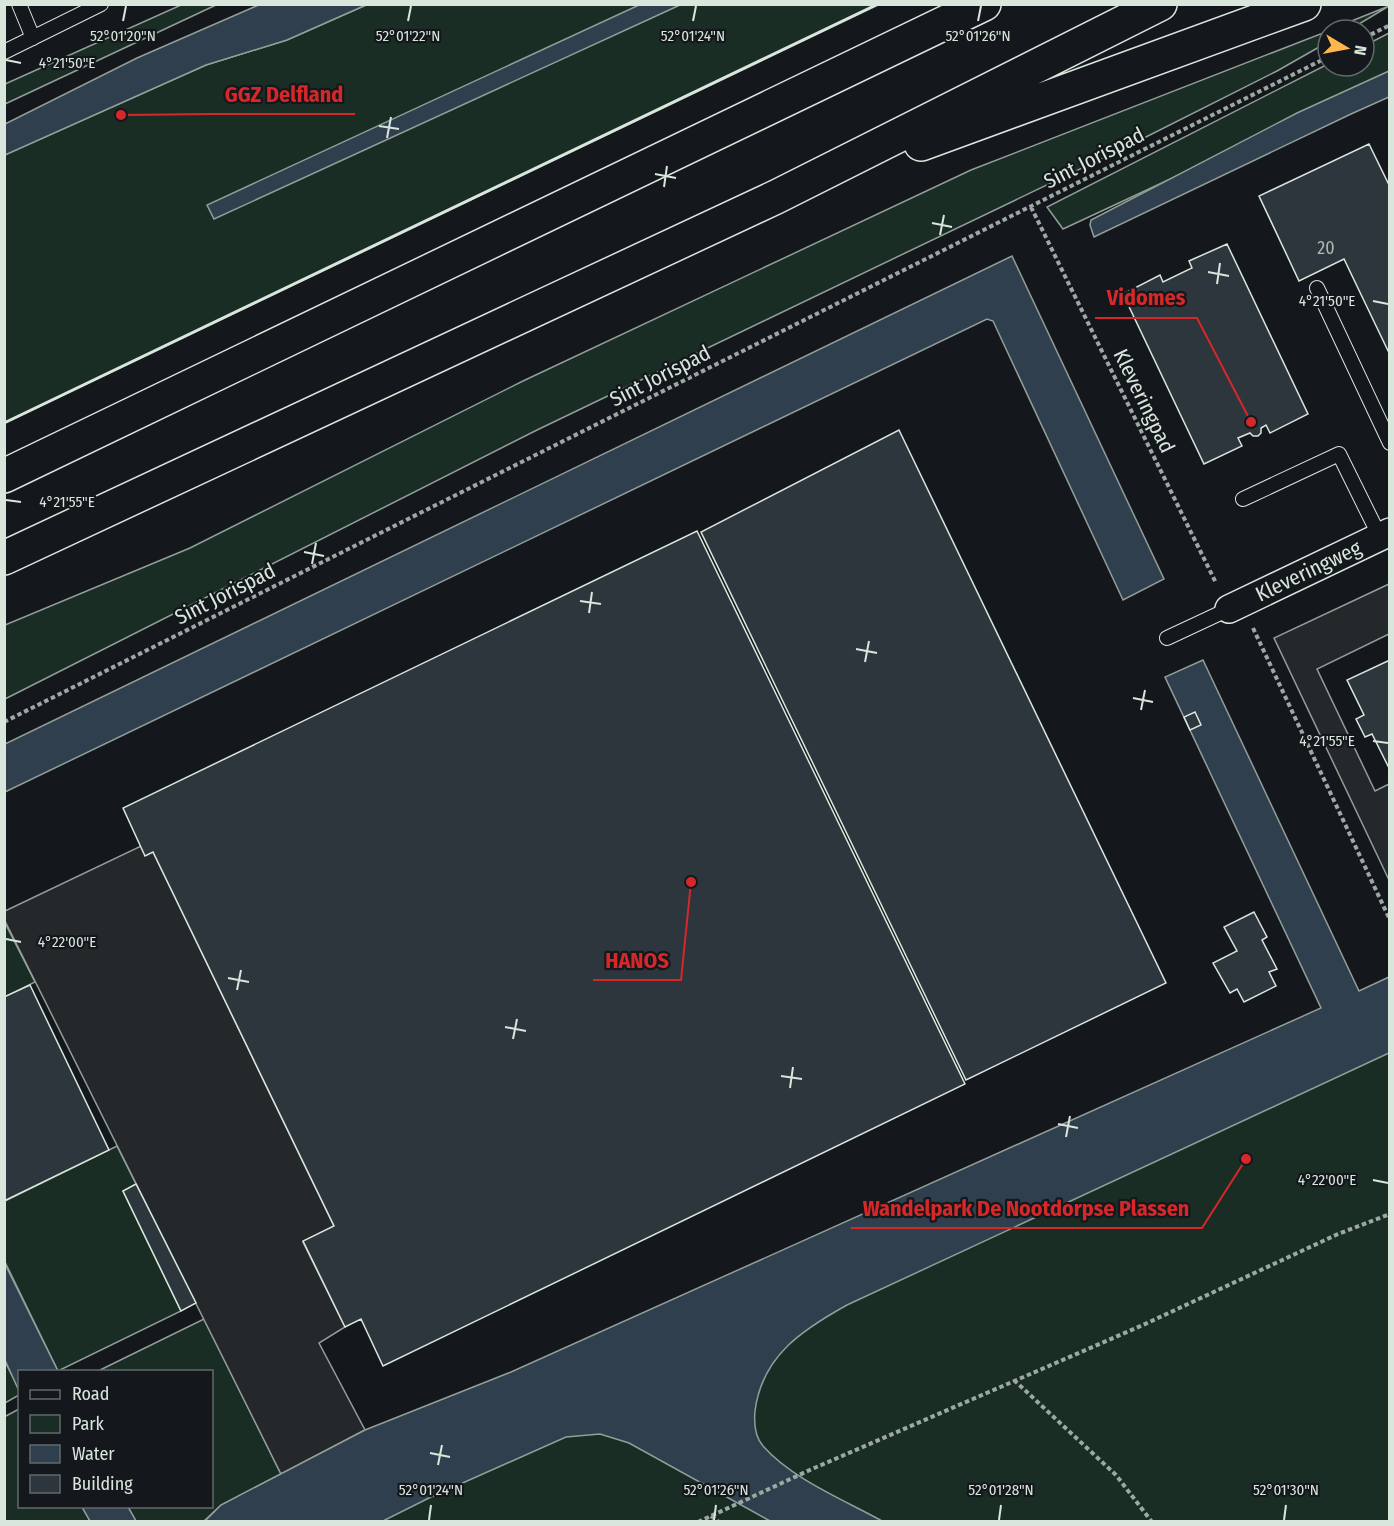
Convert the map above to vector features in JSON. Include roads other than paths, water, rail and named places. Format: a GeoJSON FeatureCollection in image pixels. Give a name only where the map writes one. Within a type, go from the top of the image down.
{"type":"FeatureCollection","features":[{"type":"Feature","properties":{"kind":"highway"},"geometry":{"type":"LineString","coordinates":[[4,476],[984,4]]}},
{"type":"Feature","properties":{"kind":"highway"},"geometry":{"type":"LineString","coordinates":[[4,558],[776,197],[1160,4]]}},
{"type":"Feature","properties":{"kind":"highway"},"geometry":{"type":"LineString","coordinates":[[776,197],[1304,4]]}},
{"type":"Feature","properties":{"kind":"street","name":"Kleveringweg"},"geometry":{"type":"LineString","coordinates":[[1235,606],[1385,535]]}},
{"type":"Feature","properties":{"kind":"lane"},"geometry":{"type":"LineString","coordinates":[[19,4],[33,38]]}},
{"type":"Feature","properties":{"kind":"lane"},"geometry":{"type":"LineString","coordinates":[[4,52],[101,4]]}},
{"type":"Feature","properties":{"kind":"lane"},"geometry":{"type":"LineString","coordinates":[[1317,288],[1388,435]]}},
{"type":"Feature","properties":{"kind":"lane"},"geometry":{"type":"LineString","coordinates":[[1243,499],[1339,454],[1385,535]]}},
{"type":"Feature","properties":{"kind":"lane"},"geometry":{"type":"LineString","coordinates":[[1167,638],[1235,606]]}},
{"type":"Feature","properties":{"kind":"water"},"geometry":{"type":"Polygon","coordinates":[[[261,4],[366,5],[287,40],[206,65],[5,155],[5,124],[137,58],[261,4]]]}},
{"type":"Feature","properties":{"kind":"water"},"geometry":{"type":"Polygon","coordinates":[[[639,5],[680,5],[214,219],[207,205],[639,5]]]}},
{"type":"Feature","properties":{"kind":"water"},"geometry":{"type":"Polygon","coordinates":[[[1389,71],[1389,97],[1094,237],[1090,225],[1091,220],[1297,113],[1389,71]]]}},
{"type":"Feature","properties":{"kind":"water"},"geometry":{"type":"Polygon","coordinates":[[[1012,256],[1164,579],[1123,600],[993,321],[987,319],[5,792],[5,744],[1012,256]]]}},
{"type":"Feature","properties":{"kind":"water"},"geometry":{"type":"Polygon","coordinates":[[[1203,660],[1359,991],[1389,977],[1389,1053],[847,1305],[815,1324],[787,1347],[775,1360],[759,1392],[755,1420],[760,1442],[775,1458],[803,1479],[882,1521],[770,1521],[629,1443],[600,1434],[566,1437],[383,1521],[204,1522],[221,1505],[365,1430],[511,1372],[1321,1008],[1165,677],[1203,660]]]}},
{"type":"Feature","properties":{"kind":"water"},"geometry":{"type":"Polygon","coordinates":[[[4,1262],[58,1370],[18,1370],[18,1389],[5,1360],[4,1262]]]}},
{"type":"Feature","properties":{"kind":"water"},"geometry":{"type":"Polygon","coordinates":[[[83,1508],[129,1508],[136,1521],[90,1521],[83,1508]]]}},
{"type":"Feature","properties":{"kind":"place","name":"GGZ Delfland"},"geometry":{"type":"Point","coordinates":[121,115]}},
{"type":"Feature","properties":{"kind":"place","name":"Vidomes"},"geometry":{"type":"Point","coordinates":[1251,422]}},
{"type":"Feature","properties":{"kind":"place","name":"HANOS"},"geometry":{"type":"Point","coordinates":[691,882]}},
{"type":"Feature","properties":{"kind":"place","name":"Wandelpark De Nootdorpse Plassen"},"geometry":{"type":"Point","coordinates":[1246,1159]}}]}
